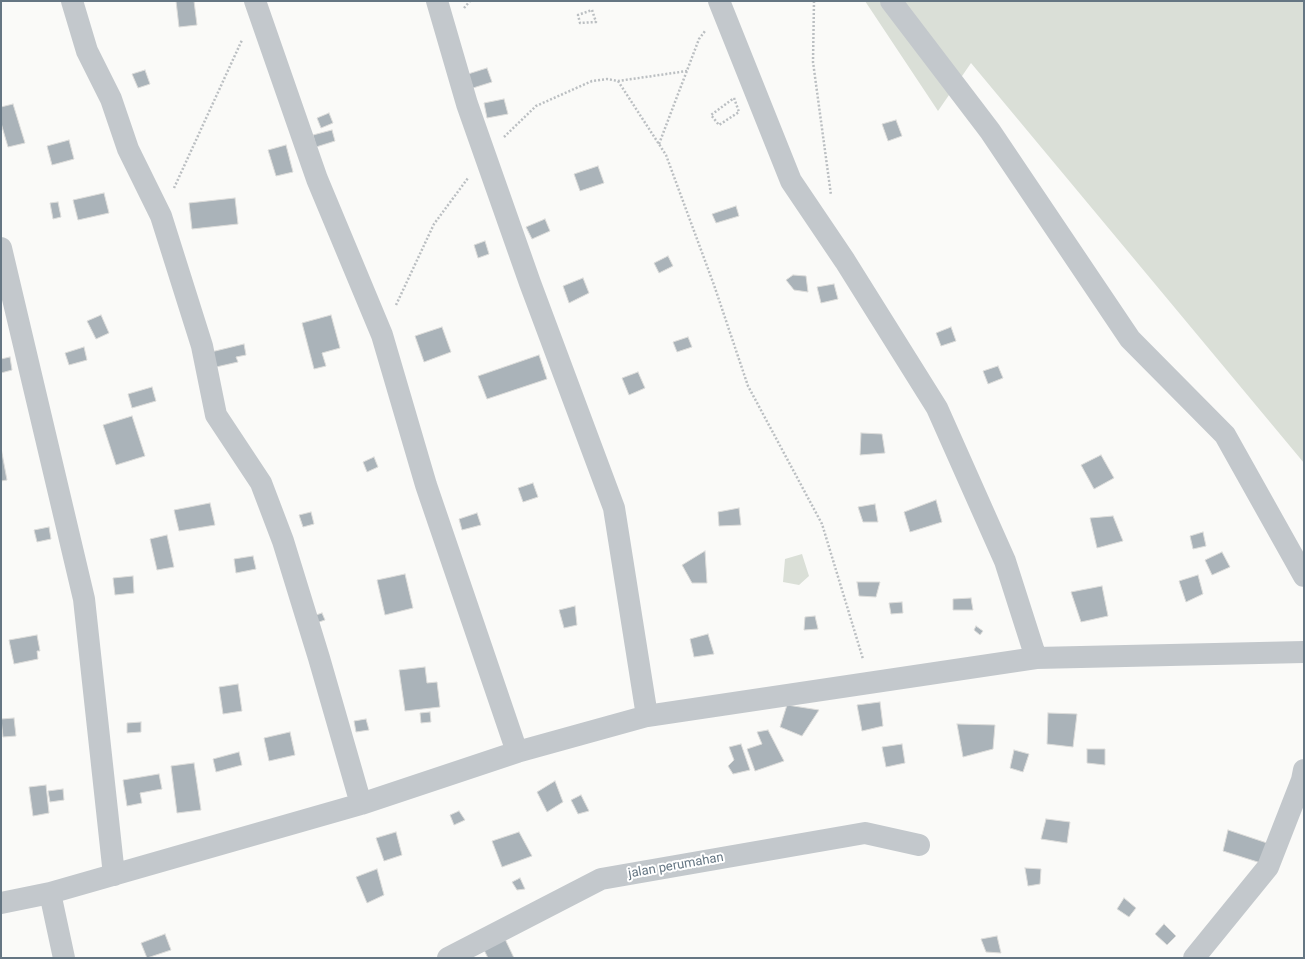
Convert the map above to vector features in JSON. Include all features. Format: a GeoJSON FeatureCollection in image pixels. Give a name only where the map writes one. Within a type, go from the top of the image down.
{"type":"FeatureCollection","features":[{"type":"Feature","properties":{"kind":"street"},"geometry":{"type":"LineString","coordinates":[[72,1],[87,51],[111,99],[128,149],[161,216],[202,346],[216,415],[261,482],[283,541],[319,658],[361,804]]}},
{"type":"Feature","properties":{"kind":"street"},"geometry":{"type":"LineString","coordinates":[[437,1],[472,118],[530,283],[614,508],[647,716]]}},
{"type":"Feature","properties":{"kind":"street"},"geometry":{"type":"LineString","coordinates":[[891,1],[990,131],[1130,339],[1225,435],[1304,576]]}},
{"type":"Feature","properties":{"kind":"street"},"geometry":{"type":"LineString","coordinates":[[256,5],[317,179],[382,335],[426,485],[517,752]]}},
{"type":"Feature","properties":{"kind":"street"},"geometry":{"type":"LineString","coordinates":[[721,5],[792,181],[845,261],[937,408],[1006,560],[1036,658]]}},
{"type":"Feature","properties":{"kind":"street"},"geometry":{"type":"LineString","coordinates":[[1,248],[84,599],[114,875]]}},
{"type":"Feature","properties":{"kind":"street"},"geometry":{"type":"LineString","coordinates":[[1,903],[50,893],[361,804],[517,752],[647,716],[1036,658],[1304,652]]}},
{"type":"Feature","properties":{"kind":"street"},"geometry":{"type":"LineString","coordinates":[[1194,958],[1268,867],[1302,780],[1304,770]]}},
{"type":"Feature","properties":{"kind":"street","name":"jalan perumahan"},"geometry":{"type":"LineString","coordinates":[[448,958],[601,880],[865,833],[919,845]]}},
{"type":"Feature","properties":{"kind":"street"},"geometry":{"type":"LineString","coordinates":[[50,893],[64,958]]}},
{"type":"Feature","properties":{"kind":"path"},"geometry":{"type":"LineString","coordinates":[[814,1],[813,62],[832,201]]}},
{"type":"Feature","properties":{"kind":"path"},"geometry":{"type":"LineString","coordinates":[[161,216],[256,5]]}},
{"type":"Feature","properties":{"kind":"path"},"geometry":{"type":"LineString","coordinates":[[659,144],[699,39],[721,5]]}},
{"type":"Feature","properties":{"kind":"path"},"geometry":{"type":"LineString","coordinates":[[592,10],[596,22],[580,23],[578,15],[592,10]]}},
{"type":"Feature","properties":{"kind":"path"},"geometry":{"type":"LineString","coordinates":[[687,71],[618,81],[666,155],[748,386],[822,524],[870,682]]}},
{"type":"Feature","properties":{"kind":"path"},"geometry":{"type":"LineString","coordinates":[[734,98],[739,112],[719,125],[711,115],[734,98]]}},
{"type":"Feature","properties":{"kind":"shaded area"},"geometry":{"type":"Polygon","coordinates":[[[865,1],[1304,1],[1304,463],[971,63],[938,111],[865,1]]]}},
{"type":"Feature","properties":{"kind":"shaded area"},"geometry":{"type":"Polygon","coordinates":[[[802,554],[809,576],[799,585],[783,582],[785,559],[802,554]]]}},
{"type":"Feature","properties":{"kind":"building"},"geometry":{"type":"Polygon","coordinates":[[[176,1],[194,1],[197,25],[179,27],[176,1]]]}},
{"type":"Feature","properties":{"kind":"building"},"geometry":{"type":"Polygon","coordinates":[[[487,68],[492,82],[473,88],[468,74],[487,68]]]}},
{"type":"Feature","properties":{"kind":"building"},"geometry":{"type":"Polygon","coordinates":[[[145,70],[150,84],[138,88],[132,74],[145,70]]]}},
{"type":"Feature","properties":{"kind":"building"},"geometry":{"type":"Polygon","coordinates":[[[504,99],[508,114],[487,118],[484,103],[504,99]]]}},
{"type":"Feature","properties":{"kind":"building"},"geometry":{"type":"Polygon","coordinates":[[[13,104],[25,143],[8,147],[1,123],[1,107],[13,104]]]}},
{"type":"Feature","properties":{"kind":"building"},"geometry":{"type":"Polygon","coordinates":[[[329,113],[333,123],[321,128],[317,118],[329,113]]]}},
{"type":"Feature","properties":{"kind":"building"},"geometry":{"type":"Polygon","coordinates":[[[896,120],[902,136],[888,141],[882,124],[896,120]]]}},
{"type":"Feature","properties":{"kind":"building"},"geometry":{"type":"Polygon","coordinates":[[[332,130],[335,141],[316,147],[313,135],[332,130]]]}},
{"type":"Feature","properties":{"kind":"building"},"geometry":{"type":"Polygon","coordinates":[[[69,140],[74,159],[52,165],[47,146],[69,140]]]}},
{"type":"Feature","properties":{"kind":"building"},"geometry":{"type":"Polygon","coordinates":[[[286,145],[293,172],[276,176],[268,150],[286,145]]]}},
{"type":"Feature","properties":{"kind":"building"},"geometry":{"type":"Polygon","coordinates":[[[598,166],[604,183],[580,191],[574,174],[598,166]]]}},
{"type":"Feature","properties":{"kind":"building"},"geometry":{"type":"Polygon","coordinates":[[[104,193],[109,213],[78,220],[73,200],[104,193]]]}},
{"type":"Feature","properties":{"kind":"building"},"geometry":{"type":"Polygon","coordinates":[[[235,198],[238,224],[192,229],[189,203],[235,198]]]}},
{"type":"Feature","properties":{"kind":"building"},"geometry":{"type":"Polygon","coordinates":[[[58,202],[61,217],[53,219],[50,203],[58,202]]]}},
{"type":"Feature","properties":{"kind":"building"},"geometry":{"type":"Polygon","coordinates":[[[736,206],[739,216],[716,223],[712,214],[736,206]]]}},
{"type":"Feature","properties":{"kind":"building"},"geometry":{"type":"Polygon","coordinates":[[[545,219],[550,231],[532,239],[526,227],[545,219]]]}},
{"type":"Feature","properties":{"kind":"building"},"geometry":{"type":"Polygon","coordinates":[[[485,241],[489,254],[478,258],[474,245],[485,241]]]}},
{"type":"Feature","properties":{"kind":"building"},"geometry":{"type":"Polygon","coordinates":[[[668,256],[673,266],[659,273],[654,263],[668,256]]]}},
{"type":"Feature","properties":{"kind":"building"},"geometry":{"type":"Polygon","coordinates":[[[793,275],[806,276],[808,292],[794,290],[786,280],[793,275]]]}},
{"type":"Feature","properties":{"kind":"building"},"geometry":{"type":"Polygon","coordinates":[[[583,278],[589,293],[569,303],[563,286],[583,278]]]}},
{"type":"Feature","properties":{"kind":"building"},"geometry":{"type":"Polygon","coordinates":[[[834,284],[838,299],[821,303],[817,287],[834,284]]]}},
{"type":"Feature","properties":{"kind":"building"},"geometry":{"type":"Polygon","coordinates":[[[101,315],[109,333],[96,339],[87,321],[101,315]]]}},
{"type":"Feature","properties":{"kind":"building"},"geometry":{"type":"Polygon","coordinates":[[[331,315],[340,348],[322,353],[326,366],[314,369],[302,323],[331,315]]]}},
{"type":"Feature","properties":{"kind":"building"},"geometry":{"type":"Polygon","coordinates":[[[442,327],[451,352],[424,362],[415,336],[442,327]]]}},
{"type":"Feature","properties":{"kind":"building"},"geometry":{"type":"Polygon","coordinates":[[[951,327],[956,341],[941,346],[936,333],[951,327]]]}},
{"type":"Feature","properties":{"kind":"building"},"geometry":{"type":"Polygon","coordinates":[[[688,337],[692,347],[677,352],[673,342],[688,337]]]}},
{"type":"Feature","properties":{"kind":"building"},"geometry":{"type":"Polygon","coordinates":[[[244,344],[246,355],[236,357],[238,362],[216,367],[211,352],[244,344]]]}},
{"type":"Feature","properties":{"kind":"building"},"geometry":{"type":"Polygon","coordinates":[[[84,347],[87,360],[69,365],[65,353],[84,347]]]}},
{"type":"Feature","properties":{"kind":"building"},"geometry":{"type":"Polygon","coordinates":[[[539,355],[547,379],[487,399],[478,376],[539,355]]]}},
{"type":"Feature","properties":{"kind":"building"},"geometry":{"type":"Polygon","coordinates":[[[10,357],[12,370],[1,373],[1,359],[10,357]]]}},
{"type":"Feature","properties":{"kind":"building"},"geometry":{"type":"Polygon","coordinates":[[[998,366],[1003,378],[988,384],[983,371],[998,366]]]}},
{"type":"Feature","properties":{"kind":"building"},"geometry":{"type":"Polygon","coordinates":[[[638,372],[645,388],[629,395],[622,378],[638,372]]]}},
{"type":"Feature","properties":{"kind":"building"},"geometry":{"type":"Polygon","coordinates":[[[152,387],[156,401],[132,408],[128,394],[152,387]]]}},
{"type":"Feature","properties":{"kind":"building"},"geometry":{"type":"Polygon","coordinates":[[[132,416],[145,456],[116,465],[103,425],[132,416]]]}},
{"type":"Feature","properties":{"kind":"building"},"geometry":{"type":"Polygon","coordinates":[[[861,433],[882,434],[885,453],[860,455],[861,433]]]}},
{"type":"Feature","properties":{"kind":"building"},"geometry":{"type":"Polygon","coordinates":[[[1,448],[7,480],[1,481],[1,448]]]}},
{"type":"Feature","properties":{"kind":"building"},"geometry":{"type":"Polygon","coordinates":[[[1101,455],[1114,478],[1094,489],[1081,465],[1101,455]]]}},
{"type":"Feature","properties":{"kind":"building"},"geometry":{"type":"Polygon","coordinates":[[[374,457],[378,467],[367,472],[363,462],[374,457]]]}},
{"type":"Feature","properties":{"kind":"building"},"geometry":{"type":"Polygon","coordinates":[[[533,483],[538,497],[523,502],[518,488],[533,483]]]}},
{"type":"Feature","properties":{"kind":"building"},"geometry":{"type":"Polygon","coordinates":[[[936,500],[942,522],[910,532],[904,512],[936,500]]]}},
{"type":"Feature","properties":{"kind":"building"},"geometry":{"type":"Polygon","coordinates":[[[210,503],[215,525],[179,531],[174,510],[210,503]]]}},
{"type":"Feature","properties":{"kind":"building"},"geometry":{"type":"Polygon","coordinates":[[[875,504],[878,522],[863,522],[858,507],[875,504]]]}},
{"type":"Feature","properties":{"kind":"building"},"geometry":{"type":"Polygon","coordinates":[[[739,508],[741,525],[719,526],[718,512],[739,508]]]}},
{"type":"Feature","properties":{"kind":"building"},"geometry":{"type":"Polygon","coordinates":[[[311,512],[314,524],[303,527],[299,515],[311,512]]]}},
{"type":"Feature","properties":{"kind":"building"},"geometry":{"type":"Polygon","coordinates":[[[477,513],[481,525],[462,530],[459,519],[477,513]]]}},
{"type":"Feature","properties":{"kind":"building"},"geometry":{"type":"Polygon","coordinates":[[[1113,516],[1123,541],[1097,548],[1090,518],[1113,516]]]}},
{"type":"Feature","properties":{"kind":"building"},"geometry":{"type":"Polygon","coordinates":[[[49,527],[51,539],[37,542],[34,530],[49,527]]]}},
{"type":"Feature","properties":{"kind":"building"},"geometry":{"type":"Polygon","coordinates":[[[1203,532],[1206,546],[1193,549],[1190,536],[1203,532]]]}},
{"type":"Feature","properties":{"kind":"building"},"geometry":{"type":"Polygon","coordinates":[[[167,535],[174,567],[157,570],[150,539],[167,535]]]}},
{"type":"Feature","properties":{"kind":"building"},"geometry":{"type":"Polygon","coordinates":[[[705,551],[707,583],[692,583],[682,565],[705,551]]]}},
{"type":"Feature","properties":{"kind":"building"},"geometry":{"type":"Polygon","coordinates":[[[1222,552],[1230,567],[1212,575],[1205,560],[1222,552]]]}},
{"type":"Feature","properties":{"kind":"building"},"geometry":{"type":"Polygon","coordinates":[[[253,556],[256,569],[236,573],[234,559],[253,556]]]}},
{"type":"Feature","properties":{"kind":"building"},"geometry":{"type":"Polygon","coordinates":[[[405,574],[413,608],[385,615],[377,580],[405,574]]]}},
{"type":"Feature","properties":{"kind":"building"},"geometry":{"type":"Polygon","coordinates":[[[1198,575],[1203,594],[1186,602],[1179,581],[1198,575]]]}},
{"type":"Feature","properties":{"kind":"building"},"geometry":{"type":"Polygon","coordinates":[[[133,576],[134,593],[115,595],[113,578],[133,576]]]}},
{"type":"Feature","properties":{"kind":"building"},"geometry":{"type":"Polygon","coordinates":[[[857,582],[880,582],[876,597],[859,596],[857,582]]]}},
{"type":"Feature","properties":{"kind":"building"},"geometry":{"type":"Polygon","coordinates":[[[1102,586],[1108,616],[1081,622],[1071,592],[1102,586]]]}},
{"type":"Feature","properties":{"kind":"building"},"geometry":{"type":"Polygon","coordinates":[[[971,598],[973,610],[953,610],[953,599],[971,598]]]}},
{"type":"Feature","properties":{"kind":"building"},"geometry":{"type":"Polygon","coordinates":[[[902,602],[903,613],[891,614],[889,603],[902,602]]]}},
{"type":"Feature","properties":{"kind":"building"},"geometry":{"type":"Polygon","coordinates":[[[575,606],[577,625],[564,628],[559,610],[575,606]]]}},
{"type":"Feature","properties":{"kind":"building"},"geometry":{"type":"Polygon","coordinates":[[[322,613],[325,620],[313,624],[310,617],[322,613]]]}},
{"type":"Feature","properties":{"kind":"building"},"geometry":{"type":"Polygon","coordinates":[[[815,616],[818,629],[804,630],[805,617],[815,616]]]}},
{"type":"Feature","properties":{"kind":"building"},"geometry":{"type":"Polygon","coordinates":[[[976,626],[983,631],[980,635],[974,630],[976,626]]]}},
{"type":"Feature","properties":{"kind":"building"},"geometry":{"type":"Polygon","coordinates":[[[708,634],[714,654],[694,657],[690,639],[708,634]]]}},
{"type":"Feature","properties":{"kind":"building"},"geometry":{"type":"Polygon","coordinates":[[[37,635],[40,651],[37,651],[38,659],[14,664],[9,640],[37,635]]]}},
{"type":"Feature","properties":{"kind":"building"},"geometry":{"type":"Polygon","coordinates":[[[425,667],[427,683],[437,682],[440,707],[405,711],[399,670],[425,667]]]}},
{"type":"Feature","properties":{"kind":"building"},"geometry":{"type":"Polygon","coordinates":[[[238,684],[242,711],[223,714],[219,687],[238,684]]]}},
{"type":"Feature","properties":{"kind":"building"},"geometry":{"type":"Polygon","coordinates":[[[880,702],[883,726],[862,731],[857,705],[880,702]]]}},
{"type":"Feature","properties":{"kind":"building"},"geometry":{"type":"Polygon","coordinates":[[[787,705],[819,710],[802,736],[780,727],[787,705]]]}},
{"type":"Feature","properties":{"kind":"building"},"geometry":{"type":"Polygon","coordinates":[[[430,712],[431,722],[421,723],[420,713],[430,712]]]}},
{"type":"Feature","properties":{"kind":"building"},"geometry":{"type":"Polygon","coordinates":[[[1048,713],[1077,714],[1073,747],[1047,744],[1048,713]]]}},
{"type":"Feature","properties":{"kind":"building"},"geometry":{"type":"Polygon","coordinates":[[[14,718],[16,736],[3,737],[1,719],[14,718]]]}},
{"type":"Feature","properties":{"kind":"building"},"geometry":{"type":"Polygon","coordinates":[[[366,719],[369,730],[356,732],[354,721],[366,719]]]}},
{"type":"Feature","properties":{"kind":"building"},"geometry":{"type":"Polygon","coordinates":[[[141,722],[141,732],[127,733],[127,723],[141,722]]]}},
{"type":"Feature","properties":{"kind":"building"},"geometry":{"type":"Polygon","coordinates":[[[957,724],[995,725],[993,749],[963,757],[957,724]]]}},
{"type":"Feature","properties":{"kind":"building"},"geometry":{"type":"Polygon","coordinates":[[[768,730],[784,761],[755,771],[747,749],[762,744],[757,732],[768,730]]]}},
{"type":"Feature","properties":{"kind":"building"},"geometry":{"type":"Polygon","coordinates":[[[290,732],[295,755],[269,761],[264,738],[290,732]]]}},
{"type":"Feature","properties":{"kind":"building"},"geometry":{"type":"Polygon","coordinates":[[[741,744],[750,770],[733,774],[728,766],[734,760],[729,747],[741,744]]]}},
{"type":"Feature","properties":{"kind":"building"},"geometry":{"type":"Polygon","coordinates":[[[902,744],[905,763],[886,767],[882,747],[902,744]]]}},
{"type":"Feature","properties":{"kind":"building"},"geometry":{"type":"Polygon","coordinates":[[[1087,749],[1105,749],[1105,765],[1087,763],[1087,749]]]}},
{"type":"Feature","properties":{"kind":"building"},"geometry":{"type":"Polygon","coordinates":[[[1014,750],[1029,754],[1023,772],[1010,768],[1014,750]]]}},
{"type":"Feature","properties":{"kind":"building"},"geometry":{"type":"Polygon","coordinates":[[[239,752],[242,765],[216,772],[213,759],[239,752]]]}},
{"type":"Feature","properties":{"kind":"building"},"geometry":{"type":"Polygon","coordinates":[[[194,763],[201,810],[177,813],[171,766],[194,763]]]}},
{"type":"Feature","properties":{"kind":"building"},"geometry":{"type":"Polygon","coordinates":[[[159,774],[162,789],[140,793],[142,803],[127,806],[123,780],[159,774]]]}},
{"type":"Feature","properties":{"kind":"building"},"geometry":{"type":"Polygon","coordinates":[[[555,781],[563,802],[547,812],[537,792],[555,781]]]}},
{"type":"Feature","properties":{"kind":"building"},"geometry":{"type":"Polygon","coordinates":[[[46,785],[49,813],[33,816],[29,787],[46,785]]]}},
{"type":"Feature","properties":{"kind":"building"},"geometry":{"type":"Polygon","coordinates":[[[63,789],[64,800],[50,802],[48,791],[63,789]]]}},
{"type":"Feature","properties":{"kind":"building"},"geometry":{"type":"Polygon","coordinates":[[[581,795],[589,811],[578,814],[571,800],[581,795]]]}},
{"type":"Feature","properties":{"kind":"building"},"geometry":{"type":"Polygon","coordinates":[[[459,811],[465,820],[454,825],[450,815],[459,811]]]}},
{"type":"Feature","properties":{"kind":"building"},"geometry":{"type":"Polygon","coordinates":[[[1046,819],[1070,822],[1067,843],[1041,839],[1046,819]]]}},
{"type":"Feature","properties":{"kind":"building"},"geometry":{"type":"Polygon","coordinates":[[[1228,830],[1270,844],[1264,864],[1223,851],[1228,830]]]}},
{"type":"Feature","properties":{"kind":"building"},"geometry":{"type":"Polygon","coordinates":[[[396,832],[402,855],[384,861],[376,838],[396,832]]]}},
{"type":"Feature","properties":{"kind":"building"},"geometry":{"type":"Polygon","coordinates":[[[519,832],[532,856],[502,867],[492,841],[519,832]]]}},
{"type":"Feature","properties":{"kind":"building"},"geometry":{"type":"Polygon","coordinates":[[[1025,868],[1041,869],[1040,884],[1028,886],[1025,868]]]}},
{"type":"Feature","properties":{"kind":"building"},"geometry":{"type":"Polygon","coordinates":[[[377,869],[384,895],[367,903],[356,877],[377,869]]]}},
{"type":"Feature","properties":{"kind":"building"},"geometry":{"type":"Polygon","coordinates":[[[520,878],[525,889],[517,890],[512,882],[520,878]]]}},
{"type":"Feature","properties":{"kind":"building"},"geometry":{"type":"Polygon","coordinates":[[[1124,898],[1136,908],[1129,917],[1117,909],[1124,898]]]}},
{"type":"Feature","properties":{"kind":"building"},"geometry":{"type":"Polygon","coordinates":[[[1164,924],[1176,936],[1167,945],[1155,934],[1164,924]]]}},
{"type":"Feature","properties":{"kind":"building"},"geometry":{"type":"Polygon","coordinates":[[[165,934],[171,950],[147,958],[141,943],[165,934]]]}},
{"type":"Feature","properties":{"kind":"building"},"geometry":{"type":"Polygon","coordinates":[[[997,936],[1001,953],[986,952],[981,939],[997,936]]]}},
{"type":"Feature","properties":{"kind":"building"},"geometry":{"type":"Polygon","coordinates":[[[505,939],[514,958],[488,958],[484,950],[505,939]]]}}]}
